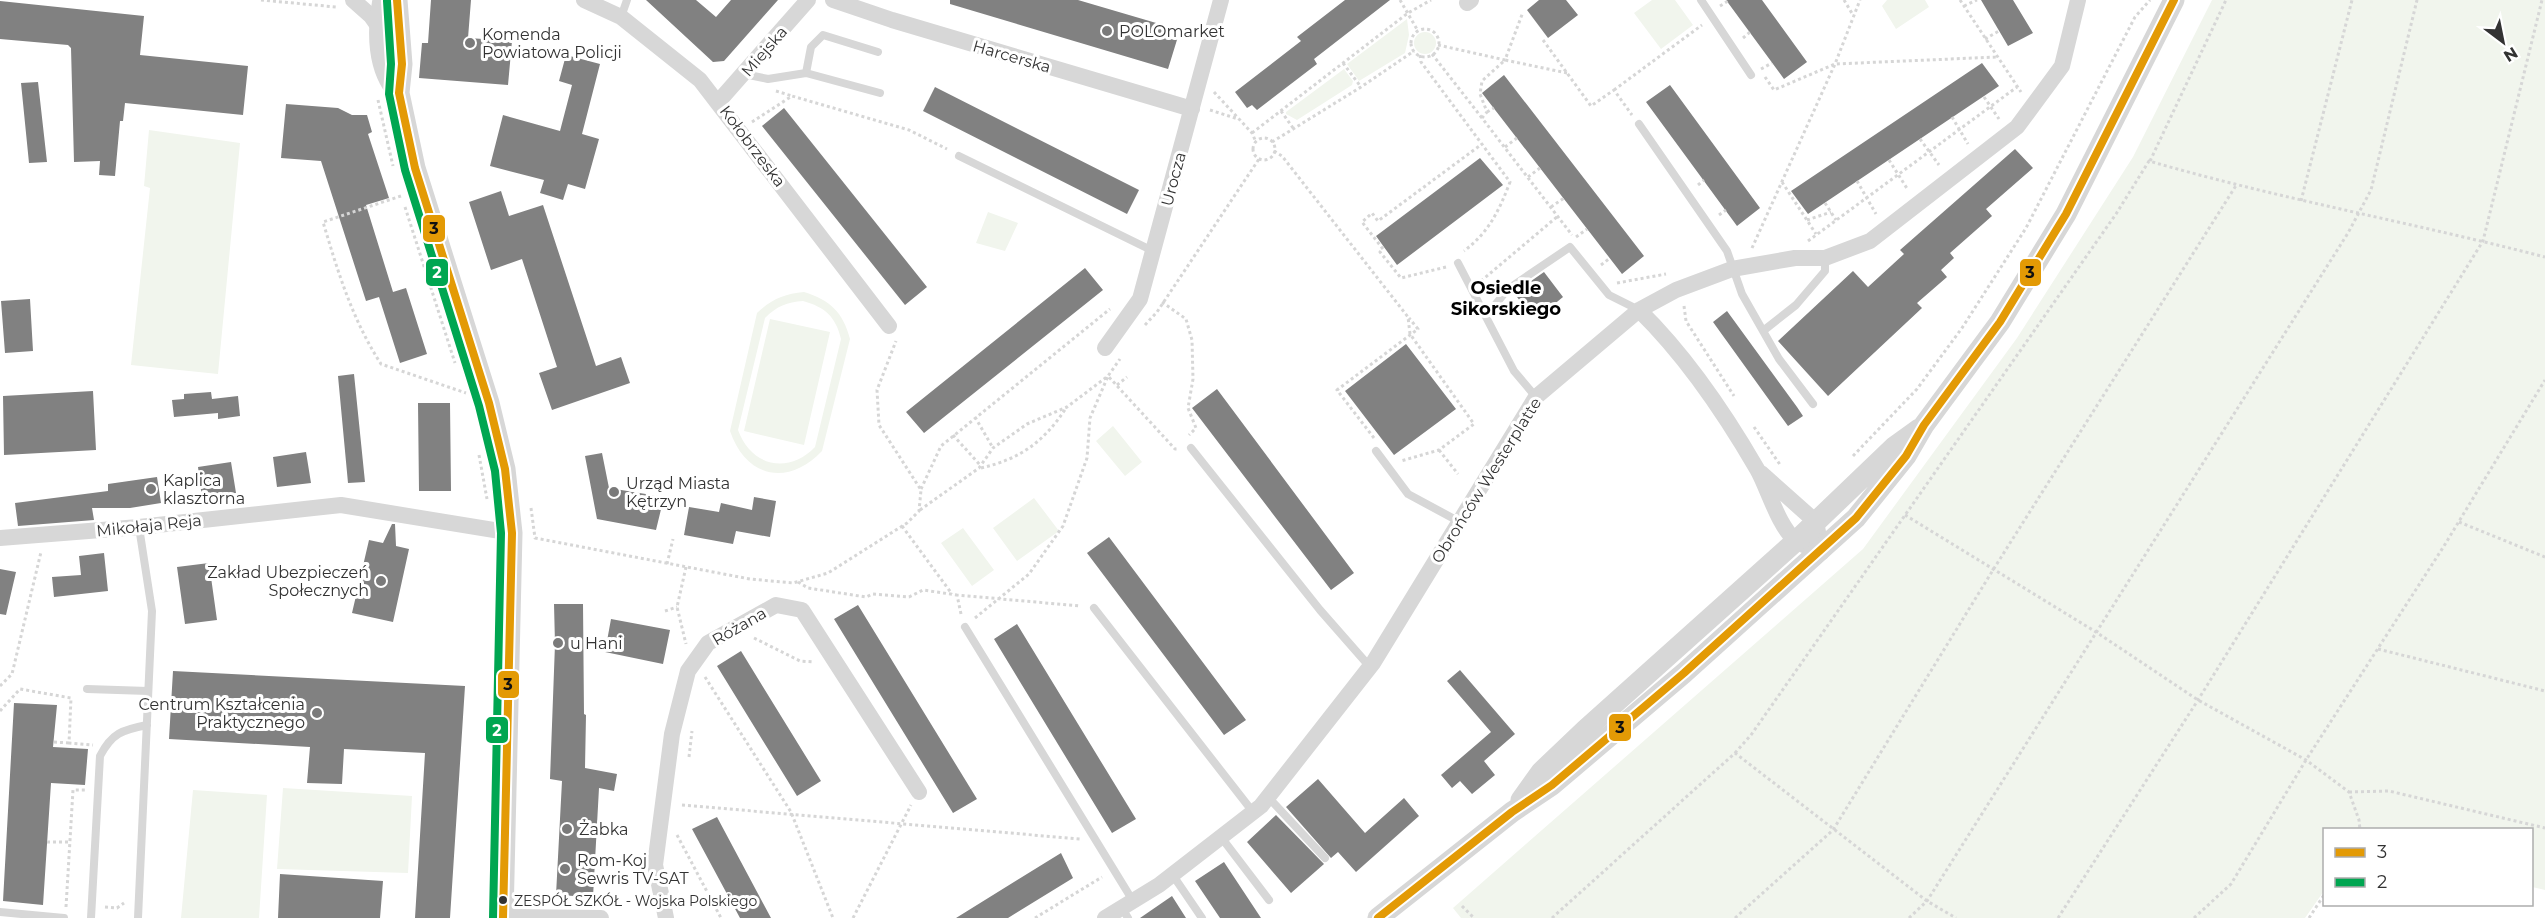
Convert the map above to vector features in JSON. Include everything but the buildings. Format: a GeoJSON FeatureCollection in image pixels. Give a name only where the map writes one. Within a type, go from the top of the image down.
{"type":"FeatureCollection","features":[{"type":"Feature","properties":{"kind":"street"},"geometry":{"type":"LineString","coordinates":[[353,0],[371,16],[381,30]]}},
{"type":"Feature","properties":{"kind":"street"},"geometry":{"type":"LineString","coordinates":[[383,0],[381,61],[391,84],[399,93]]}},
{"type":"Feature","properties":{"kind":"street"},"geometry":{"type":"LineString","coordinates":[[397,0],[402,64],[399,93],[415,168],[498,437],[505,468],[512,533],[503,918],[601,918]]}},
{"type":"Feature","properties":{"kind":"street","name":"Kołobrzeska"},"geometry":{"type":"LineString","coordinates":[[584,0],[621,17],[700,80],[719,101],[889,326]]}},
{"type":"Feature","properties":{"kind":"street","name":"Miejska"},"geometry":{"type":"LineString","coordinates":[[719,101],[808,0]]}},
{"type":"Feature","properties":{"kind":"street","name":"Harcerska"},"geometry":{"type":"LineString","coordinates":[[834,0],[892,20],[1199,109]]}},
{"type":"Feature","properties":{"kind":"street","name":"Urocza"},"geometry":{"type":"LineString","coordinates":[[1105,348],[1140,299],[1199,109],[1221,0]]}},
{"type":"Feature","properties":{"kind":"street","name":"Obrońców Westerplatte"},"geometry":{"type":"LineString","coordinates":[[1105,918],[1128,909],[1253,812],[1268,797],[1370,667],[1536,397],[1639,310],[1696,282],[1732,269],[1795,258],[1825,258],[1870,241],[2017,127],[2062,66],[2078,0]]}},
{"type":"Feature","properties":{"kind":"street"},"geometry":{"type":"LineString","coordinates":[[1378,918],[1512,812],[1552,785],[1822,552],[1856,518],[1906,456],[1924,425],[2000,322],[2066,214],[2174,0]]}},
{"type":"Feature","properties":{"kind":"street"},"geometry":{"type":"LineString","coordinates":[[1639,310],[1667,338],[1694,371],[1758,470],[1773,505],[1797,541],[1822,552]]}},
{"type":"Feature","properties":{"kind":"street"},"geometry":{"type":"LineString","coordinates":[[1512,812],[1541,772],[1585,730],[1797,541],[1894,447],[1924,425]]}},
{"type":"Feature","properties":{"kind":"street"},"geometry":{"type":"LineString","coordinates":[[1758,470],[1816,522],[1822,552]]}},
{"type":"Feature","properties":{"kind":"street","name":"Mikołaja Reja"},"geometry":{"type":"LineString","coordinates":[[0,538],[139,527],[341,505],[512,533]]}},
{"type":"Feature","properties":{"kind":"street","name":"Różana"},"geometry":{"type":"LineString","coordinates":[[666,918],[655,865],[672,734],[688,671],[708,643],[776,605],[802,610],[919,792]]}},
{"type":"Feature","properties":{"kind":"lane"},"geometry":{"type":"LineString","coordinates":[[621,17],[627,0]]}},
{"type":"Feature","properties":{"kind":"lane"},"geometry":{"type":"LineString","coordinates":[[1701,0],[1752,75]]}},
{"type":"Feature","properties":{"kind":"lane"},"geometry":{"type":"LineString","coordinates":[[806,73],[811,47],[823,35],[878,52]]}},
{"type":"Feature","properties":{"kind":"lane"},"geometry":{"type":"LineString","coordinates":[[744,74],[768,79],[806,73],[880,93]]}},
{"type":"Feature","properties":{"kind":"lane"},"geometry":{"type":"LineString","coordinates":[[1639,124],[1727,251],[1732,269],[1763,331],[1779,359],[1813,404]]}},
{"type":"Feature","properties":{"kind":"lane"},"geometry":{"type":"LineString","coordinates":[[957,154],[1154,251]]}},
{"type":"Feature","properties":{"kind":"lane"},"geometry":{"type":"LineString","coordinates":[[1486,316],[1508,289],[1570,247],[1609,295],[1639,310]]}},
{"type":"Feature","properties":{"kind":"lane"},"geometry":{"type":"LineString","coordinates":[[1763,331],[1796,305],[1825,272],[1825,258]]}},
{"type":"Feature","properties":{"kind":"lane"},"geometry":{"type":"LineString","coordinates":[[1458,263],[1514,371],[1536,397]]}},
{"type":"Feature","properties":{"kind":"lane"},"geometry":{"type":"LineString","coordinates":[[1191,448],[1320,610],[1370,667]]}},
{"type":"Feature","properties":{"kind":"lane"},"geometry":{"type":"LineString","coordinates":[[1378,448],[1408,494],[1458,521]]}},
{"type":"Feature","properties":{"kind":"lane"},"geometry":{"type":"LineString","coordinates":[[138,918],[152,611],[139,527]]}},
{"type":"Feature","properties":{"kind":"lane"},"geometry":{"type":"LineString","coordinates":[[1094,608],[1253,812]]}},
{"type":"Feature","properties":{"kind":"lane"},"geometry":{"type":"LineString","coordinates":[[965,627],[1113,869],[1128,909]]}},
{"type":"Feature","properties":{"kind":"lane"},"geometry":{"type":"LineString","coordinates":[[87,689],[148,691]]}},
{"type":"Feature","properties":{"kind":"lane"},"geometry":{"type":"LineString","coordinates":[[91,918],[100,756],[109,739],[125,730],[147,725]]}},
{"type":"Feature","properties":{"kind":"lane"},"geometry":{"type":"LineString","coordinates":[[1268,797],[1325,858]]}},
{"type":"Feature","properties":{"kind":"lane"},"geometry":{"type":"LineString","coordinates":[[1221,837],[1269,900]]}},
{"type":"Feature","properties":{"kind":"lane"},"geometry":{"type":"LineString","coordinates":[[1172,874],[1202,918]]}},
{"type":"Feature","properties":{"kind":"lane"},"geometry":{"type":"LineString","coordinates":[[0,912],[64,918]]}},
{"type":"Feature","properties":{"kind":"path"},"geometry":{"type":"LineString","coordinates":[[1400,0],[1418,31]]}},
{"type":"Feature","properties":{"kind":"path"},"geometry":{"type":"LineString","coordinates":[[1252,133],[1408,14],[1431,0]]}},
{"type":"Feature","properties":{"kind":"path"},"geometry":{"type":"LineString","coordinates":[[1844,0],[1853,15]]}},
{"type":"Feature","properties":{"kind":"path"},"geometry":{"type":"LineString","coordinates":[[1762,248],[1752,248],[1835,64],[1860,0]]}},
{"type":"Feature","properties":{"kind":"path"},"geometry":{"type":"LineString","coordinates":[[1960,0],[2017,87],[2027,98]]}},
{"type":"Feature","properties":{"kind":"path"},"geometry":{"type":"LineString","coordinates":[[1964,6],[1977,0]]}},
{"type":"Feature","properties":{"kind":"path"},"geometry":{"type":"LineString","coordinates":[[1848,461],[1917,388],[1962,328],[2026,228],[2135,17],[2150,0]]}},
{"type":"Feature","properties":{"kind":"path"},"geometry":{"type":"LineString","coordinates":[[1552,918],[1736,753],[1751,735],[2116,214],[2150,161],[2226,0]]}},
{"type":"Feature","properties":{"kind":"path"},"geometry":{"type":"LineString","coordinates":[[2301,201],[2352,0]]}},
{"type":"Feature","properties":{"kind":"path"},"geometry":{"type":"LineString","coordinates":[[1909,918],[1927,901],[2371,190],[2417,0]]}},
{"type":"Feature","properties":{"kind":"path"},"geometry":{"type":"LineString","coordinates":[[2058,918],[2198,700],[2483,241],[2542,0]]}},
{"type":"Feature","properties":{"kind":"path"},"geometry":{"type":"LineString","coordinates":[[1487,112],[1480,94],[1482,81],[1505,60],[1523,12]]}},
{"type":"Feature","properties":{"kind":"path"},"geometry":{"type":"LineString","coordinates":[[1543,40],[1591,106],[1713,17]]}},
{"type":"Feature","properties":{"kind":"path"},"geometry":{"type":"LineString","coordinates":[[1432,54],[1420,55],[1414,51],[1411,43],[1418,31],[1428,29],[1433,31],[1438,45]]}},
{"type":"Feature","properties":{"kind":"path"},"geometry":{"type":"LineString","coordinates":[[1985,39],[1999,31]]}},
{"type":"Feature","properties":{"kind":"path"},"geometry":{"type":"LineString","coordinates":[[1739,41],[1750,32]]}},
{"type":"Feature","properties":{"kind":"path"},"geometry":{"type":"LineString","coordinates":[[1438,45],[1567,73]]}},
{"type":"Feature","properties":{"kind":"path"},"geometry":{"type":"LineString","coordinates":[[1432,54],[1438,45]]}},
{"type":"Feature","properties":{"kind":"path"},"geometry":{"type":"LineString","coordinates":[[1256,142],[1261,139],[1272,142],[1414,51]]}},
{"type":"Feature","properties":{"kind":"path"},"geometry":{"type":"LineString","coordinates":[[1432,54],[1580,246]]}},
{"type":"Feature","properties":{"kind":"path"},"geometry":{"type":"LineString","coordinates":[[1420,55],[1421,62],[1482,144],[1510,182],[1499,212],[1481,238],[1460,254],[1458,263],[1401,278],[1380,252],[1383,249],[1362,222],[1372,213],[1378,221],[1482,144]]}},
{"type":"Feature","properties":{"kind":"path"},"geometry":{"type":"LineString","coordinates":[[1760,70],[1774,90],[1835,64],[1997,57]]}},
{"type":"Feature","properties":{"kind":"path"},"geometry":{"type":"LineString","coordinates":[[1343,63],[1361,87]]}},
{"type":"Feature","properties":{"kind":"path"},"geometry":{"type":"LineString","coordinates":[[1802,245],[2017,87]]}},
{"type":"Feature","properties":{"kind":"path"},"geometry":{"type":"LineString","coordinates":[[1211,88],[1252,133],[1256,142],[1254,153],[1257,158],[1269,159],[1274,151],[1272,142]]}},
{"type":"Feature","properties":{"kind":"path"},"geometry":{"type":"LineString","coordinates":[[772,90],[909,130],[957,154]]}},
{"type":"Feature","properties":{"kind":"path"},"geometry":{"type":"LineString","coordinates":[[1614,90],[1639,124]]}},
{"type":"Feature","properties":{"kind":"path"},"geometry":{"type":"LineString","coordinates":[[745,127],[792,96]]}},
{"type":"Feature","properties":{"kind":"path"},"geometry":{"type":"LineString","coordinates":[[1984,97],[2002,122]]}},
{"type":"Feature","properties":{"kind":"path"},"geometry":{"type":"LineString","coordinates":[[1482,118],[1494,108]]}},
{"type":"Feature","properties":{"kind":"path"},"geometry":{"type":"LineString","coordinates":[[1199,109],[1240,119]]}},
{"type":"Feature","properties":{"kind":"path"},"geometry":{"type":"LineString","coordinates":[[1281,111],[1293,128]]}},
{"type":"Feature","properties":{"kind":"path"},"geometry":{"type":"LineString","coordinates":[[1952,117],[1971,148]]}},
{"type":"Feature","properties":{"kind":"path"},"geometry":{"type":"LineString","coordinates":[[1505,147],[1517,138]]}},
{"type":"Feature","properties":{"kind":"path"},"geometry":{"type":"LineString","coordinates":[[1920,139],[1944,171]]}},
{"type":"Feature","properties":{"kind":"path"},"geometry":{"type":"LineString","coordinates":[[1274,151],[1282,156],[1418,329],[1411,334],[1336,390],[1378,448],[1394,463],[1439,450],[1474,424],[1411,334],[1408,317]]}},
{"type":"Feature","properties":{"kind":"path"},"geometry":{"type":"LineString","coordinates":[[1889,160],[1913,196]]}},
{"type":"Feature","properties":{"kind":"path"},"geometry":{"type":"LineString","coordinates":[[2150,161],[2357,215],[2483,241],[2545,257]]}},
{"type":"Feature","properties":{"kind":"path"},"geometry":{"type":"LineString","coordinates":[[1528,177],[1540,168]]}},
{"type":"Feature","properties":{"kind":"path"},"geometry":{"type":"LineString","coordinates":[[1857,181],[1879,221]]}},
{"type":"Feature","properties":{"kind":"path"},"geometry":{"type":"LineString","coordinates":[[1782,182],[1816,234]]}},
{"type":"Feature","properties":{"kind":"path"},"geometry":{"type":"LineString","coordinates":[[1735,918],[1833,830],[1993,570],[2237,184]]}},
{"type":"Feature","properties":{"kind":"path"},"geometry":{"type":"LineString","coordinates":[[401,196],[323,222],[347,300],[357,325],[381,364],[471,394]]}},
{"type":"Feature","properties":{"kind":"path"},"geometry":{"type":"LineString","coordinates":[[1551,207],[1564,198]]}},
{"type":"Feature","properties":{"kind":"path"},"geometry":{"type":"LineString","coordinates":[[1825,203],[1836,220]]}},
{"type":"Feature","properties":{"kind":"path"},"geometry":{"type":"LineString","coordinates":[[1807,220],[1831,212]]}},
{"type":"Feature","properties":{"kind":"path"},"geometry":{"type":"LineString","coordinates":[[1471,289],[1558,216]]}},
{"type":"Feature","properties":{"kind":"path"},"geometry":{"type":"LineString","coordinates":[[1575,238],[1587,229]]}},
{"type":"Feature","properties":{"kind":"path"},"geometry":{"type":"LineString","coordinates":[[1598,268],[1610,258]]}},
{"type":"Feature","properties":{"kind":"path"},"geometry":{"type":"LineString","coordinates":[[1610,285],[1669,274]]}},
{"type":"Feature","properties":{"kind":"path"},"geometry":{"type":"LineString","coordinates":[[1162,302],[1186,319],[1192,340],[1193,379],[1188,408],[1196,428],[1175,449]]}},
{"type":"Feature","properties":{"kind":"path"},"geometry":{"type":"LineString","coordinates":[[919,511],[921,489],[941,446],[1118,303]]}},
{"type":"Feature","properties":{"kind":"path"},"geometry":{"type":"LineString","coordinates":[[1684,304],[1686,321],[1736,398]]}},
{"type":"Feature","properties":{"kind":"path"},"geometry":{"type":"LineString","coordinates":[[889,326],[897,339],[877,390],[879,425],[921,489]]}},
{"type":"Feature","properties":{"kind":"path"},"geometry":{"type":"LineString","coordinates":[[902,526],[955,595],[965,627],[1029,574],[1063,526],[1087,458],[1090,418],[1108,376],[1175,449]]}},
{"type":"Feature","properties":{"kind":"path"},"geometry":{"type":"LineString","coordinates":[[1117,386],[1127,377]]}},
{"type":"Feature","properties":{"kind":"path"},"geometry":{"type":"LineString","coordinates":[[2194,918],[2231,884],[2306,760],[2458,522],[2545,380]]}},
{"type":"Feature","properties":{"kind":"path"},"geometry":{"type":"LineString","coordinates":[[953,435],[980,467],[1008,462],[1050,432],[1066,407]]}},
{"type":"Feature","properties":{"kind":"path"},"geometry":{"type":"LineString","coordinates":[[975,417],[993,448]]}},
{"type":"Feature","properties":{"kind":"path"},"geometry":{"type":"LineString","coordinates":[[1748,418],[1786,471]]}},
{"type":"Feature","properties":{"kind":"path"},"geometry":{"type":"LineString","coordinates":[[1175,449],[1191,448]]}},
{"type":"Feature","properties":{"kind":"path"},"geometry":{"type":"LineString","coordinates":[[1439,450],[1458,474]]}},
{"type":"Feature","properties":{"kind":"path"},"geometry":{"type":"LineString","coordinates":[[535,538],[750,579],[798,581],[828,573],[902,526],[950,489]]}},
{"type":"Feature","properties":{"kind":"path"},"geometry":{"type":"LineString","coordinates":[[1905,515],[2096,632],[2198,700],[2306,760],[2349,792],[2360,828]]}},
{"type":"Feature","properties":{"kind":"path"},"geometry":{"type":"LineString","coordinates":[[2458,522],[2545,557]]}},
{"type":"Feature","properties":{"kind":"path"},"geometry":{"type":"LineString","coordinates":[[667,564],[673,539]]}},
{"type":"Feature","properties":{"kind":"path"},"geometry":{"type":"LineString","coordinates":[[0,686],[12,674],[41,552]]}},
{"type":"Feature","properties":{"kind":"path"},"geometry":{"type":"LineString","coordinates":[[686,567],[677,607],[688,649]]}},
{"type":"Feature","properties":{"kind":"path"},"geometry":{"type":"LineString","coordinates":[[798,581],[808,588],[866,597],[873,594],[909,597],[922,590],[1094,608]]}},
{"type":"Feature","properties":{"kind":"path"},"geometry":{"type":"LineString","coordinates":[[665,611],[677,607]]}},
{"type":"Feature","properties":{"kind":"path"},"geometry":{"type":"LineString","coordinates":[[746,634],[800,661],[837,663]]}},
{"type":"Feature","properties":{"kind":"path"},"geometry":{"type":"LineString","coordinates":[[2378,649],[2545,691]]}},
{"type":"Feature","properties":{"kind":"path"},"geometry":{"type":"LineString","coordinates":[[700,682],[701,670],[791,812],[833,918]]}},
{"type":"Feature","properties":{"kind":"path"},"geometry":{"type":"LineString","coordinates":[[0,711],[20,689],[71,698],[69,743]]}},
{"type":"Feature","properties":{"kind":"path"},"geometry":{"type":"LineString","coordinates":[[688,760],[693,726]]}},
{"type":"Feature","properties":{"kind":"path"},"geometry":{"type":"LineString","coordinates":[[54,742],[94,745]]}},
{"type":"Feature","properties":{"kind":"path"},"geometry":{"type":"LineString","coordinates":[[1736,753],[1927,901],[1956,918]]}},
{"type":"Feature","properties":{"kind":"path"},"geometry":{"type":"LineString","coordinates":[[2349,792],[2389,791],[2545,828]]}},
{"type":"Feature","properties":{"kind":"path"},"geometry":{"type":"LineString","coordinates":[[680,814],[683,794]]}},
{"type":"Feature","properties":{"kind":"path"},"geometry":{"type":"LineString","coordinates":[[681,805],[791,812],[900,824],[1083,839],[1098,845]]}},
{"type":"Feature","properties":{"kind":"path"},"geometry":{"type":"LineString","coordinates":[[853,918],[900,824]]}},
{"type":"Feature","properties":{"kind":"path"},"geometry":{"type":"LineString","coordinates":[[676,833],[721,918]]}},
{"type":"Feature","properties":{"kind":"path"},"geometry":{"type":"LineString","coordinates":[[47,842],[70,842]]}},
{"type":"Feature","properties":{"kind":"path"},"geometry":{"type":"LineString","coordinates":[[1035,918],[1113,869]]}},
{"type":"Feature","properties":{"kind":"path"},"geometry":{"type":"LineString","coordinates":[[66,904],[117,908],[126,903],[128,893]]}},
{"type":"Feature","properties":{"kind":"path"},"geometry":{"type":"LineString","coordinates":[[2309,918],[2323,898]]}},
{"type":"Feature","properties":{"kind":"path"},"geometry":{"type":"LineString","coordinates":[[1462,906],[1474,918]]}},
{"type":"Feature","properties":{"kind":"shaded area"},"geometry":{"type":"Polygon","coordinates":[[[1652,0],[1675,0],[1693,25],[1661,49],[1634,13],[1652,0]]]}},
{"type":"Feature","properties":{"kind":"shaded area"},"geometry":{"type":"Polygon","coordinates":[[[1887,0],[1925,0],[1929,7],[1896,29],[1882,6],[1887,0]]]}},
{"type":"Feature","properties":{"kind":"shaded area"},"geometry":{"type":"Polygon","coordinates":[[[2212,0],[2545,0],[2545,890],[2533,887],[2533,828],[2323,828],[2323,892],[2305,918],[1461,918],[1453,908],[1863,549],[2017,338],[2133,157],[2212,0]]]}},
{"type":"Feature","properties":{"kind":"shaded area"},"geometry":{"type":"Polygon","coordinates":[[[1407,19],[1409,35],[1405,53],[1359,81],[1347,64],[1407,19]]]}},
{"type":"Feature","properties":{"kind":"shaded area"},"geometry":{"type":"Polygon","coordinates":[[[1425,32],[1433,35],[1436,43],[1433,51],[1425,54],[1417,51],[1414,43],[1417,35],[1425,32]]]}},
{"type":"Feature","properties":{"kind":"shaded area"},"geometry":{"type":"Polygon","coordinates":[[[1344,69],[1353,81],[1352,85],[1297,120],[1286,114],[1286,112],[1344,69]]]}},
{"type":"Feature","properties":{"kind":"shaded area"},"geometry":{"type":"Polygon","coordinates":[[[149,130],[240,143],[218,374],[131,365],[150,188],[144,186],[149,130]]]}},
{"type":"Feature","properties":{"kind":"shaded area"},"geometry":{"type":"Polygon","coordinates":[[[988,212],[1018,223],[1005,251],[976,243],[988,212]]]}},
{"type":"Feature","properties":{"kind":"shaded area"},"geometry":{"type":"Polygon","coordinates":[[[804,292],[813,295],[834,308],[844,321],[850,339],[822,451],[796,470],[782,473],[769,472],[746,459],[737,447],[730,431],[757,313],[773,301],[804,292]],[[803,301],[778,308],[765,318],[738,430],[752,452],[761,459],[771,462],[793,461],[815,447],[841,339],[833,319],[828,314],[818,306],[803,301]]]}},
{"type":"Feature","properties":{"kind":"shaded area"},"geometry":{"type":"Polygon","coordinates":[[[770,319],[830,332],[804,445],[744,431],[770,319]]]}},
{"type":"Feature","properties":{"kind":"shaded area"},"geometry":{"type":"Polygon","coordinates":[[[1113,426],[1142,462],[1125,476],[1096,441],[1113,426]]]}},
{"type":"Feature","properties":{"kind":"shaded area"},"geometry":{"type":"Polygon","coordinates":[[[1034,498],[1059,531],[1017,561],[993,528],[1034,498]]]}},
{"type":"Feature","properties":{"kind":"shaded area"},"geometry":{"type":"Polygon","coordinates":[[[963,528],[994,570],[972,586],[941,543],[963,528]]]}},
{"type":"Feature","properties":{"kind":"shaded area"},"geometry":{"type":"Polygon","coordinates":[[[283,788],[412,796],[408,873],[277,869],[283,788]]]}},
{"type":"Feature","properties":{"kind":"shaded area"},"geometry":{"type":"Polygon","coordinates":[[[193,790],[267,795],[259,918],[181,918],[193,790]]]}},
{"type":"Feature","properties":{"kind":"transit line","name":"3"},"geometry":{"type":"LineString","coordinates":[[397,0],[402,64],[399,93],[415,168],[489,403],[505,469],[512,533],[503,918]]}},
{"type":"Feature","properties":{"kind":"transit line","name":"3"},"geometry":{"type":"LineString","coordinates":[[1378,918],[1512,812],[1552,785],[1684,673],[1856,518],[1906,456],[1924,425],[2000,322],[2066,214],[2174,0]]}},
{"type":"Feature","properties":{"kind":"transit line","name":"2"},"geometry":{"type":"LineString","coordinates":[[387,1],[391,64],[389,94],[405,170],[479,406],[495,471],[501,533],[493,918]]}},
{"type":"Feature","properties":{"kind":"place","name":"POLOmarket"},"geometry":{"type":"Point","coordinates":[1107,31]}},
{"type":"Feature","properties":{"kind":"place","name":"Komenda Powiatowa Policji"},"geometry":{"type":"Point","coordinates":[470,43]}},
{"type":"Feature","properties":{"kind":"place","name":"Kaplica klasztorna"},"geometry":{"type":"Point","coordinates":[151,489]}},
{"type":"Feature","properties":{"kind":"place","name":"Urząd Miasta Kętrzyn"},"geometry":{"type":"Point","coordinates":[614,492]}},
{"type":"Feature","properties":{"kind":"place","name":"Zakład Ubezpieczeń Społecznych"},"geometry":{"type":"Point","coordinates":[381,581]}},
{"type":"Feature","properties":{"kind":"place","name":"u Hani"},"geometry":{"type":"Point","coordinates":[558,643]}},
{"type":"Feature","properties":{"kind":"place","name":"Centrum Kształcenia Praktycznego"},"geometry":{"type":"Point","coordinates":[317,713]}},
{"type":"Feature","properties":{"kind":"place","name":"Żabka"},"geometry":{"type":"Point","coordinates":[567,829]}},
{"type":"Feature","properties":{"kind":"place","name":"Rom-Koj Sewris TV-SAT"},"geometry":{"type":"Point","coordinates":[565,869]}},
{"type":"Feature","properties":{"kind":"place","name":"ZESPÓŁ SZKÓŁ - Wojska Polskiego"},"geometry":{"type":"Point","coordinates":[503,900]}},
{"type":"Feature","properties":{"kind":"district","name":"Osiedle Sikorskiego"},"geometry":{"type":"Point","coordinates":[1506,298]}}]}
